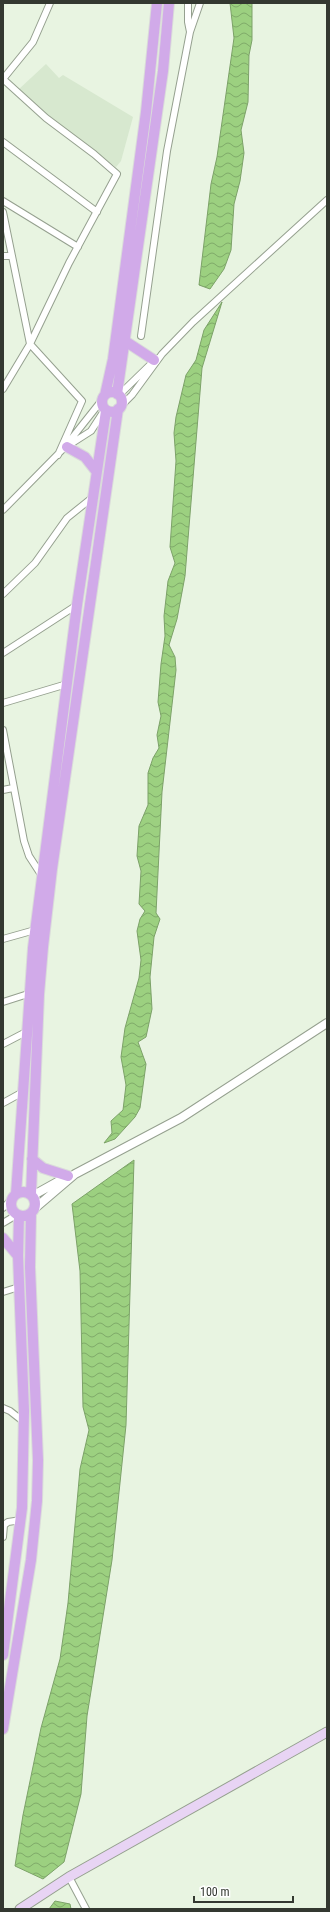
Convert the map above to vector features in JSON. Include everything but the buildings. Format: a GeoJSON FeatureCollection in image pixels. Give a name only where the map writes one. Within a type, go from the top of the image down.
{"type":"FeatureCollection","features":[{"type":"Feature","properties":{"kind":"main road"},"geometry":{"type":"LineString","coordinates":[[3,1655],[21,1520],[24,1422],[18,1256],[18,1214],[12,1207],[23,1092],[28,994],[77,605],[146,112],[157,3]]}},
{"type":"Feature","properties":{"kind":"main road"},"geometry":{"type":"LineString","coordinates":[[118,395],[163,71],[168,3]]}},
{"type":"Feature","properties":{"kind":"main road"},"geometry":{"type":"LineString","coordinates":[[125,341],[158,357]]}},
{"type":"Feature","properties":{"kind":"main road"},"geometry":{"type":"LineString","coordinates":[[3,1729],[31,1560],[37,1501],[38,1460],[30,1267],[32,1211],[35,1201],[32,1195],[32,1159],[39,994],[52,869],[121,399],[118,395],[112,392],[104,404]]}},
{"type":"Feature","properties":{"kind":"main road"},"geometry":{"type":"LineString","coordinates":[[104,404],[112,412],[120,408]]}},
{"type":"Feature","properties":{"kind":"main road"},"geometry":{"type":"LineString","coordinates":[[66,447],[83,456],[96,471]]}},
{"type":"Feature","properties":{"kind":"main road"},"geometry":{"type":"LineString","coordinates":[[32,1159],[43,1168],[71,1175]]}},
{"type":"Feature","properties":{"kind":"main road"},"geometry":{"type":"LineString","coordinates":[[14,1197],[23,1192],[32,1195]]}},
{"type":"Feature","properties":{"kind":"main road"},"geometry":{"type":"LineString","coordinates":[[18,1214],[25,1215],[32,1211]]}},
{"type":"Feature","properties":{"kind":"main road"},"geometry":{"type":"LineString","coordinates":[[3,1238],[18,1256]]}},
{"type":"Feature","properties":{"kind":"main road"},"geometry":{"type":"LineString","coordinates":[[20,1909],[69,1878],[327,1732]]}},
{"type":"Feature","properties":{"kind":"street"},"geometry":{"type":"LineString","coordinates":[[3,389],[30,344],[78,247],[117,174],[94,154],[46,118],[3,79],[33,42],[50,3]]}},
{"type":"Feature","properties":{"kind":"street"},"geometry":{"type":"LineString","coordinates":[[188,3],[188,22],[190,32]]}},
{"type":"Feature","properties":{"kind":"street"},"geometry":{"type":"LineString","coordinates":[[140,336],[167,151],[190,32],[200,3]]}},
{"type":"Feature","properties":{"kind":"street"},"geometry":{"type":"LineString","coordinates":[[3,142],[97,212]]}},
{"type":"Feature","properties":{"kind":"street"},"geometry":{"type":"LineString","coordinates":[[118,395],[240,277],[327,200]]}},
{"type":"Feature","properties":{"kind":"street"},"geometry":{"type":"LineString","coordinates":[[3,201],[78,247]]}},
{"type":"Feature","properties":{"kind":"street"},"geometry":{"type":"LineString","coordinates":[[3,212],[30,344],[82,402],[58,455]]}},
{"type":"Feature","properties":{"kind":"street"},"geometry":{"type":"LineString","coordinates":[[3,256],[11,256]]}},
{"type":"Feature","properties":{"kind":"street"},"geometry":{"type":"LineString","coordinates":[[120,408],[132,395],[158,357]]}},
{"type":"Feature","properties":{"kind":"street"},"geometry":{"type":"LineString","coordinates":[[3,510],[66,447],[104,404]]}},
{"type":"Feature","properties":{"kind":"street"},"geometry":{"type":"LineString","coordinates":[[66,447],[91,431],[100,420],[104,404]]}},
{"type":"Feature","properties":{"kind":"street"},"geometry":{"type":"LineString","coordinates":[[3,594],[35,563],[67,518],[93,497]]}},
{"type":"Feature","properties":{"kind":"street"},"geometry":{"type":"LineString","coordinates":[[4,650],[77,605]]}},
{"type":"Feature","properties":{"kind":"street"},"geometry":{"type":"LineString","coordinates":[[3,703],[67,684]]}},
{"type":"Feature","properties":{"kind":"street"},"geometry":{"type":"LineString","coordinates":[[3,730],[24,841],[29,856],[42,876]]}},
{"type":"Feature","properties":{"kind":"street"},"geometry":{"type":"LineString","coordinates":[[3,790],[14,788]]}},
{"type":"Feature","properties":{"kind":"street"},"geometry":{"type":"LineString","coordinates":[[3,939],[35,930]]}},
{"type":"Feature","properties":{"kind":"street"},"geometry":{"type":"LineString","coordinates":[[3,1002],[28,994]]}},
{"type":"Feature","properties":{"kind":"street"},"geometry":{"type":"LineString","coordinates":[[32,1195],[180,1118],[327,1023]]}},
{"type":"Feature","properties":{"kind":"street"},"geometry":{"type":"LineString","coordinates":[[3,1044],[26,1032]]}},
{"type":"Feature","properties":{"kind":"street"},"geometry":{"type":"LineString","coordinates":[[3,1103],[23,1092]]}},
{"type":"Feature","properties":{"kind":"street"},"geometry":{"type":"LineString","coordinates":[[32,1211],[71,1175]]}},
{"type":"Feature","properties":{"kind":"street"},"geometry":{"type":"LineString","coordinates":[[3,1208],[14,1197]]}},
{"type":"Feature","properties":{"kind":"street"},"geometry":{"type":"LineString","coordinates":[[3,1223],[18,1214]]}},
{"type":"Feature","properties":{"kind":"street"},"geometry":{"type":"LineString","coordinates":[[3,1292],[19,1286]]}},
{"type":"Feature","properties":{"kind":"street"},"geometry":{"type":"LineString","coordinates":[[3,1408],[10,1410],[24,1422]]}},
{"type":"Feature","properties":{"kind":"street"},"geometry":{"type":"LineString","coordinates":[[3,1536],[4,1525],[8,1522],[21,1520]]}},
{"type":"Feature","properties":{"kind":"street"},"geometry":{"type":"LineString","coordinates":[[69,1878],[86,1909]]}},
{"type":"Feature","properties":{"kind":"shaded area"},"geometry":{"type":"Polygon","coordinates":[[[46,64],[59,78],[63,75],[133,117],[121,161],[116,167],[56,124],[18,90],[46,64]]]}},
{"type":"Feature","properties":{"kind":"water"},"geometry":{"type":"Polygon","coordinates":[[[230,3],[252,3],[252,40],[249,55],[248,102],[241,130],[244,153],[240,181],[234,204],[231,250],[224,269],[210,289],[199,285],[211,184],[217,157],[234,38],[230,3]]]}},
{"type":"Feature","properties":{"kind":"water"},"geometry":{"type":"Polygon","coordinates":[[[222,302],[202,368],[185,576],[177,619],[169,645],[175,657],[176,670],[162,792],[156,913],[160,919],[154,937],[150,977],[152,1009],[146,1037],[138,1042],[146,1064],[140,1108],[135,1117],[115,1139],[104,1143],[112,1133],[111,1121],[123,1110],[126,1085],[121,1057],[125,1028],[139,978],[141,960],[137,931],[140,919],[145,911],[139,904],[141,871],[137,856],[139,826],[148,805],[148,773],[153,758],[159,748],[157,735],[161,716],[158,702],[165,636],[164,616],[168,581],[175,563],[170,547],[176,461],[174,433],[176,417],[186,375],[196,360],[204,330],[222,302]]]}},
{"type":"Feature","properties":{"kind":"water"},"geometry":{"type":"Polygon","coordinates":[[[134,1160],[126,1425],[112,1560],[87,1716],[81,1794],[64,1862],[43,1879],[15,1866],[23,1815],[41,1728],[60,1659],[68,1603],[80,1469],[89,1430],[83,1407],[80,1271],[72,1204],[134,1160]]]}},
{"type":"Feature","properties":{"kind":"water"},"geometry":{"type":"Polygon","coordinates":[[[55,1901],[70,1904],[71,1909],[49,1909],[55,1901]]]}}]}
